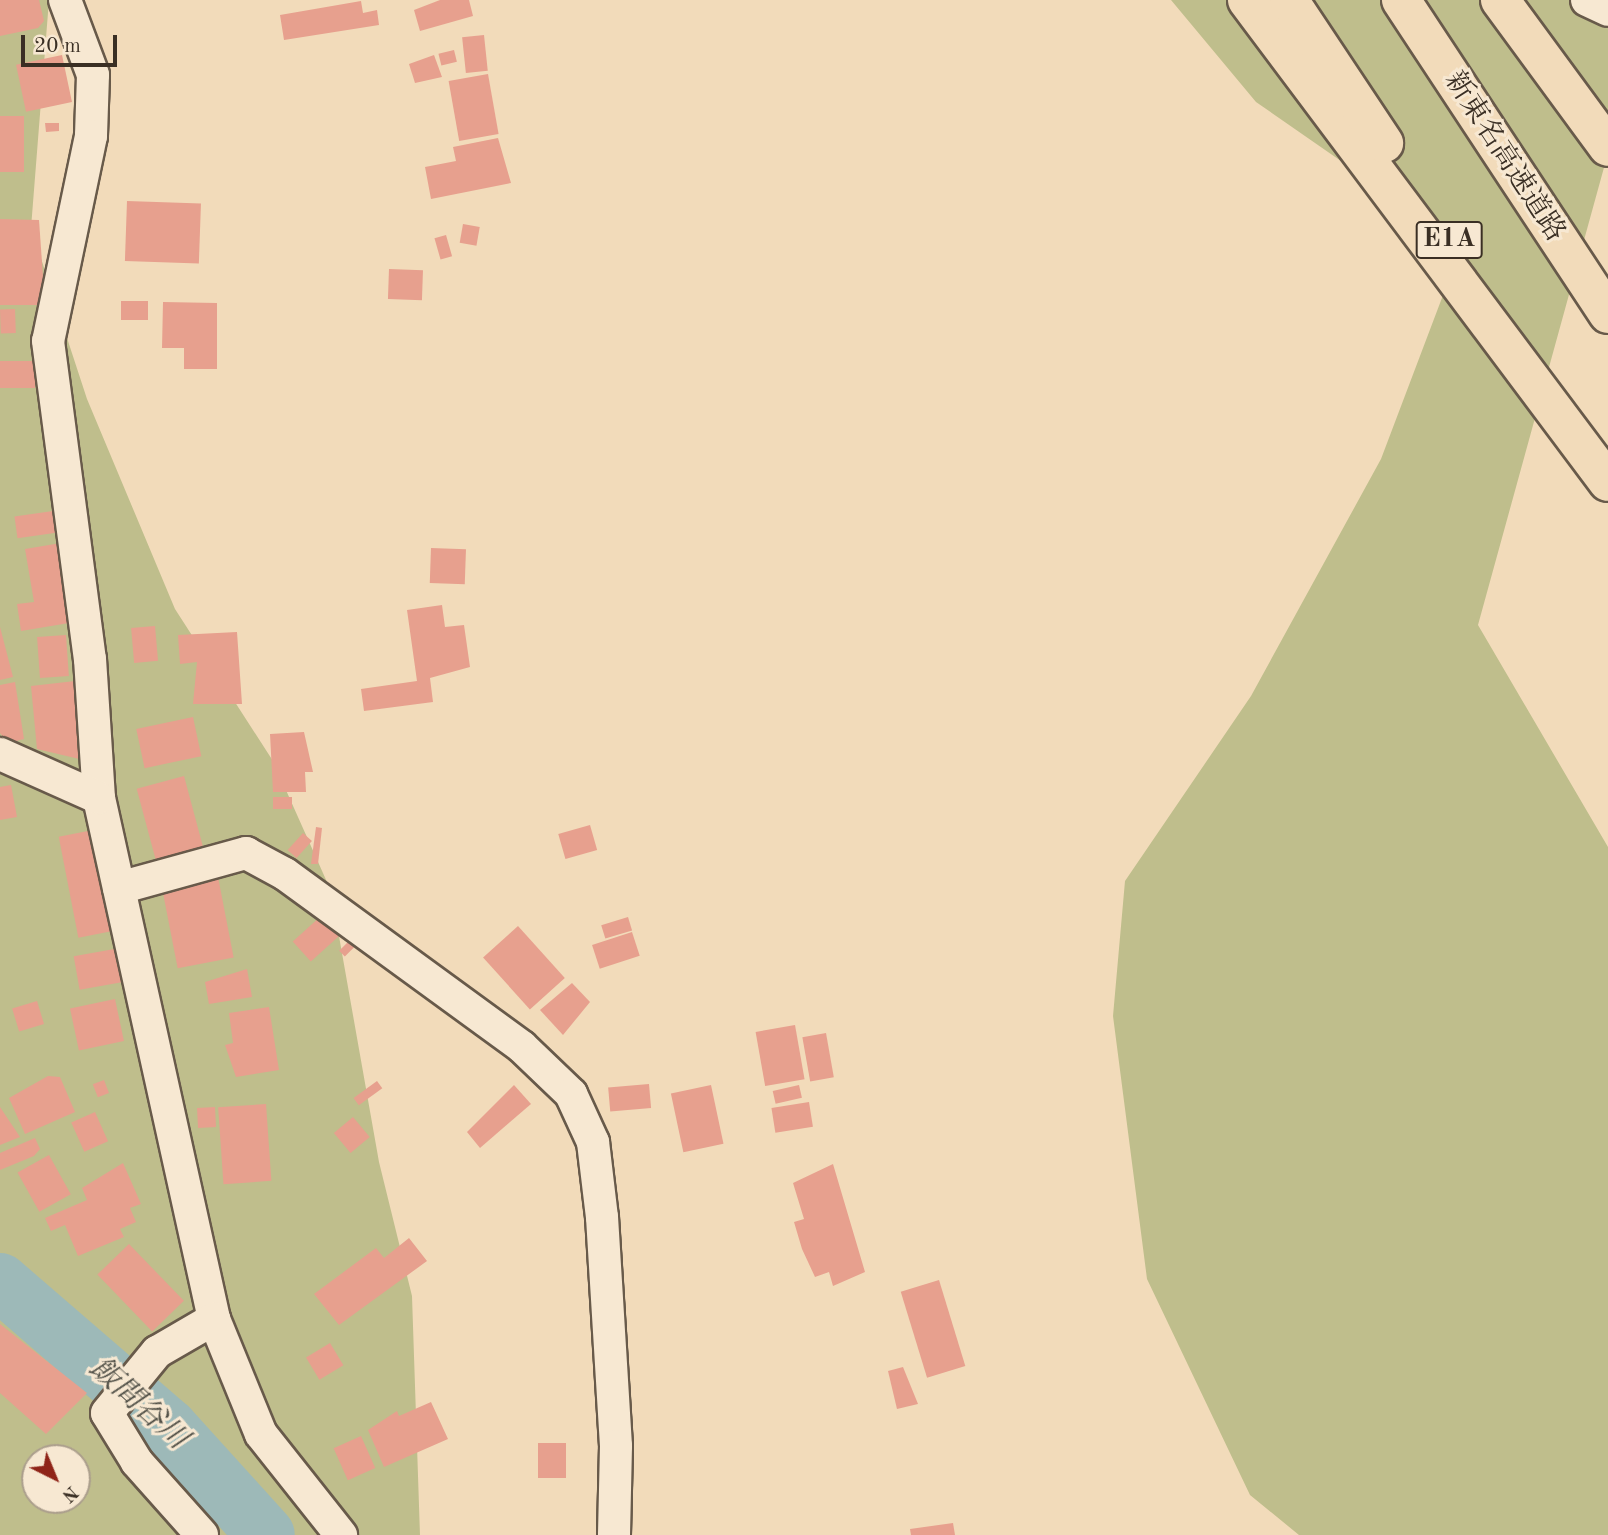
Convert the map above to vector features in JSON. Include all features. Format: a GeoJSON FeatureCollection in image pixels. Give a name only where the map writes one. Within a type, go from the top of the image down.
{"type":"FeatureCollection","features":[{"type":"Feature","properties":{"kind":"highway"},"geometry":{"type":"LineString","coordinates":[[1247,0],[1608,481]]}},
{"type":"Feature","properties":{"kind":"highway","name":"E1A"},"geometry":{"type":"LineString","coordinates":[[1289,0],[1608,481]]}},
{"type":"Feature","properties":{"kind":"highway","name":"新東名高速道路"},"geometry":{"type":"LineString","coordinates":[[1401,0],[1608,314]]}},
{"type":"Feature","properties":{"kind":"highway"},"geometry":{"type":"LineString","coordinates":[[1500,0],[1608,147]]}},
{"type":"Feature","properties":{"kind":"street"},"geometry":{"type":"LineString","coordinates":[[65,0],[93,75],[91,136],[48,341],[90,659],[99,798],[214,1319],[261,1434],[341,1535]]}},
{"type":"Feature","properties":{"kind":"street"},"geometry":{"type":"LineString","coordinates":[[1587,0],[1608,10]]}},
{"type":"Feature","properties":{"kind":"street"},"geometry":{"type":"LineString","coordinates":[[0,754],[99,798]]}},
{"type":"Feature","properties":{"kind":"street"},"geometry":{"type":"LineString","coordinates":[[119,888],[246,853],[285,874],[522,1047],[571,1094],[593,1142],[602,1217],[616,1446],[614,1535]]}},
{"type":"Feature","properties":{"kind":"street"},"geometry":{"type":"LineString","coordinates":[[202,1535],[137,1462],[107,1413],[157,1352],[214,1319]]}},
{"type":"Feature","properties":{"kind":"shaded area"},"geometry":{"type":"Polygon","coordinates":[[[0,0],[49,0],[31,228],[87,399],[175,609],[273,761],[331,891],[379,1162],[412,1296],[420,1535],[0,1535],[0,0]]]}},
{"type":"Feature","properties":{"kind":"shaded area"},"geometry":{"type":"Polygon","coordinates":[[[1171,0],[1608,0],[1608,153],[1478,625],[1608,847],[1608,1535],[1299,1535],[1250,1495],[1147,1279],[1113,1016],[1125,881],[1251,696],[1381,459],[1462,245],[1256,102],[1171,0]]]}},
{"type":"Feature","properties":{"kind":"building"},"geometry":{"type":"Polygon","coordinates":[[[0,0],[39,0],[44,21],[38,28],[0,36],[0,0]]]}},
{"type":"Feature","properties":{"kind":"building"},"geometry":{"type":"Polygon","coordinates":[[[440,0],[469,0],[473,16],[420,31],[414,10],[440,0]]]}},
{"type":"Feature","properties":{"kind":"building"},"geometry":{"type":"Polygon","coordinates":[[[361,1],[363,13],[377,10],[379,25],[284,40],[280,15],[361,1]]]}},
{"type":"Feature","properties":{"kind":"building"},"geometry":{"type":"Polygon","coordinates":[[[484,35],[488,71],[466,73],[462,37],[484,35]]]}},
{"type":"Feature","properties":{"kind":"building"},"geometry":{"type":"Polygon","coordinates":[[[454,50],[457,62],[441,66],[438,54],[454,50]]]}},
{"type":"Feature","properties":{"kind":"building"},"geometry":{"type":"Polygon","coordinates":[[[62,55],[72,102],[26,112],[16,65],[62,55]]]}},
{"type":"Feature","properties":{"kind":"building"},"geometry":{"type":"Polygon","coordinates":[[[434,55],[442,77],[415,83],[409,64],[434,55]]]}},
{"type":"Feature","properties":{"kind":"building"},"geometry":{"type":"Polygon","coordinates":[[[488,74],[499,134],[459,141],[449,81],[488,74]]]}},
{"type":"Feature","properties":{"kind":"building"},"geometry":{"type":"Polygon","coordinates":[[[0,116],[24,116],[24,172],[0,172],[0,116]]]}},
{"type":"Feature","properties":{"kind":"building"},"geometry":{"type":"Polygon","coordinates":[[[45,123],[59,123],[59,131],[46,132],[45,123]]]}},
{"type":"Feature","properties":{"kind":"building"},"geometry":{"type":"Polygon","coordinates":[[[498,138],[511,183],[431,199],[425,167],[456,161],[453,147],[498,138]]]}},
{"type":"Feature","properties":{"kind":"building"},"geometry":{"type":"Polygon","coordinates":[[[127,201],[201,204],[199,264],[125,261],[127,201]]]}},
{"type":"Feature","properties":{"kind":"building"},"geometry":{"type":"Polygon","coordinates":[[[0,219],[39,220],[45,305],[0,305],[0,219]]]}},
{"type":"Feature","properties":{"kind":"building"},"geometry":{"type":"Polygon","coordinates":[[[463,224],[480,227],[476,246],[460,243],[463,224]]]}},
{"type":"Feature","properties":{"kind":"building"},"geometry":{"type":"Polygon","coordinates":[[[446,235],[452,256],[441,259],[434,238],[446,235]]]}},
{"type":"Feature","properties":{"kind":"building"},"geometry":{"type":"Polygon","coordinates":[[[389,269],[423,270],[422,300],[388,299],[389,269]]]}},
{"type":"Feature","properties":{"kind":"building"},"geometry":{"type":"Polygon","coordinates":[[[121,301],[148,301],[148,320],[121,320],[121,301]]]}},
{"type":"Feature","properties":{"kind":"building"},"geometry":{"type":"Polygon","coordinates":[[[163,302],[217,303],[217,369],[184,369],[184,348],[162,348],[163,302]]]}},
{"type":"Feature","properties":{"kind":"building"},"geometry":{"type":"Polygon","coordinates":[[[15,309],[16,333],[1,334],[0,310],[15,309]]]}},
{"type":"Feature","properties":{"kind":"building"},"geometry":{"type":"Polygon","coordinates":[[[0,361],[35,361],[35,388],[0,388],[0,361]]]}},
{"type":"Feature","properties":{"kind":"building"},"geometry":{"type":"Polygon","coordinates":[[[60,510],[63,532],[18,538],[14,516],[60,510]]]}},
{"type":"Feature","properties":{"kind":"building"},"geometry":{"type":"Polygon","coordinates":[[[61,543],[75,622],[21,631],[17,604],[34,602],[25,549],[61,543]]]}},
{"type":"Feature","properties":{"kind":"building"},"geometry":{"type":"Polygon","coordinates":[[[431,548],[466,549],[465,584],[430,583],[431,548]]]}},
{"type":"Feature","properties":{"kind":"building"},"geometry":{"type":"Polygon","coordinates":[[[442,605],[445,627],[464,625],[470,667],[430,678],[433,702],[364,711],[361,689],[417,681],[407,610],[442,605]]]}},
{"type":"Feature","properties":{"kind":"building"},"geometry":{"type":"Polygon","coordinates":[[[155,626],[158,661],[134,663],[131,628],[155,626]]]}},
{"type":"Feature","properties":{"kind":"building"},"geometry":{"type":"Polygon","coordinates":[[[0,627],[13,677],[0,680],[0,627]]]}},
{"type":"Feature","properties":{"kind":"building"},"geometry":{"type":"Polygon","coordinates":[[[237,632],[242,704],[193,704],[197,662],[180,664],[178,635],[237,632]]]}},
{"type":"Feature","properties":{"kind":"building"},"geometry":{"type":"Polygon","coordinates":[[[66,635],[69,676],[40,678],[37,637],[66,635]]]}},
{"type":"Feature","properties":{"kind":"building"},"geometry":{"type":"Polygon","coordinates":[[[84,680],[92,762],[37,749],[31,686],[84,680]]]}},
{"type":"Feature","properties":{"kind":"building"},"geometry":{"type":"Polygon","coordinates":[[[15,682],[24,739],[8,743],[0,733],[0,685],[15,682]]]}},
{"type":"Feature","properties":{"kind":"building"},"geometry":{"type":"Polygon","coordinates":[[[193,717],[201,756],[145,768],[136,729],[193,717]]]}},
{"type":"Feature","properties":{"kind":"building"},"geometry":{"type":"Polygon","coordinates":[[[304,732],[313,772],[305,772],[306,792],[273,792],[270,734],[304,732]]]}},
{"type":"Feature","properties":{"kind":"building"},"geometry":{"type":"Polygon","coordinates":[[[184,776],[204,852],[157,865],[137,789],[184,776]]]}},
{"type":"Feature","properties":{"kind":"building"},"geometry":{"type":"Polygon","coordinates":[[[11,785],[17,817],[0,820],[0,787],[11,785]]]}},
{"type":"Feature","properties":{"kind":"building"},"geometry":{"type":"Polygon","coordinates":[[[273,797],[292,797],[292,809],[273,809],[273,797]]]}},
{"type":"Feature","properties":{"kind":"building"},"geometry":{"type":"Polygon","coordinates":[[[590,825],[597,850],[565,859],[558,834],[590,825]]]}},
{"type":"Feature","properties":{"kind":"building"},"geometry":{"type":"Polygon","coordinates":[[[316,827],[322,828],[318,864],[311,864],[316,827]]]}},
{"type":"Feature","properties":{"kind":"building"},"geometry":{"type":"Polygon","coordinates":[[[98,829],[118,930],[78,938],[59,837],[98,829]]]}},
{"type":"Feature","properties":{"kind":"building"},"geometry":{"type":"Polygon","coordinates":[[[303,833],[312,841],[297,858],[288,850],[303,833]]]}},
{"type":"Feature","properties":{"kind":"building"},"geometry":{"type":"Polygon","coordinates":[[[218,877],[234,957],[178,968],[162,888],[218,877]]]}},
{"type":"Feature","properties":{"kind":"building"},"geometry":{"type":"Polygon","coordinates":[[[321,916],[339,936],[311,961],[293,941],[321,916]]]}},
{"type":"Feature","properties":{"kind":"building"},"geometry":{"type":"Polygon","coordinates":[[[628,917],[632,930],[605,939],[601,925],[628,917]]]}},
{"type":"Feature","properties":{"kind":"building"},"geometry":{"type":"Polygon","coordinates":[[[518,926],[565,978],[530,1009],[483,957],[518,926]]]}},
{"type":"Feature","properties":{"kind":"building"},"geometry":{"type":"Polygon","coordinates":[[[632,932],[640,956],[600,969],[592,945],[632,932]]]}},
{"type":"Feature","properties":{"kind":"building"},"geometry":{"type":"Polygon","coordinates":[[[354,936],[360,942],[345,957],[339,951],[354,936]]]}},
{"type":"Feature","properties":{"kind":"building"},"geometry":{"type":"Polygon","coordinates":[[[120,948],[126,981],[80,990],[74,956],[120,948]]]}},
{"type":"Feature","properties":{"kind":"building"},"geometry":{"type":"Polygon","coordinates":[[[247,969],[252,997],[209,1004],[205,982],[247,969]]]}},
{"type":"Feature","properties":{"kind":"building"},"geometry":{"type":"Polygon","coordinates":[[[572,983],[590,1002],[563,1035],[540,1010],[572,983]]]}},
{"type":"Feature","properties":{"kind":"building"},"geometry":{"type":"Polygon","coordinates":[[[115,999],[124,1041],[79,1051],[70,1009],[115,999]]]}},
{"type":"Feature","properties":{"kind":"building"},"geometry":{"type":"Polygon","coordinates":[[[37,1001],[44,1024],[19,1032],[12,1009],[37,1001]]]}},
{"type":"Feature","properties":{"kind":"building"},"geometry":{"type":"Polygon","coordinates":[[[269,1007],[279,1070],[236,1077],[225,1045],[233,1043],[229,1013],[269,1007]]]}},
{"type":"Feature","properties":{"kind":"building"},"geometry":{"type":"Polygon","coordinates":[[[795,1025],[805,1079],[765,1086],[756,1032],[795,1025]]]}},
{"type":"Feature","properties":{"kind":"building"},"geometry":{"type":"Polygon","coordinates":[[[826,1033],[834,1077],[810,1081],[802,1037],[826,1033]]]}},
{"type":"Feature","properties":{"kind":"building"},"geometry":{"type":"Polygon","coordinates":[[[48,1076],[60,1077],[75,1112],[25,1134],[9,1098],[48,1076]]]}},
{"type":"Feature","properties":{"kind":"building"},"geometry":{"type":"Polygon","coordinates":[[[104,1080],[109,1093],[98,1097],[93,1084],[104,1080]]]}},
{"type":"Feature","properties":{"kind":"building"},"geometry":{"type":"Polygon","coordinates":[[[377,1081],[382,1088],[359,1105],[354,1098],[377,1081]]]}},
{"type":"Feature","properties":{"kind":"building"},"geometry":{"type":"Polygon","coordinates":[[[649,1084],[651,1108],[610,1111],[608,1088],[649,1084]]]}},
{"type":"Feature","properties":{"kind":"building"},"geometry":{"type":"Polygon","coordinates":[[[514,1085],[531,1104],[480,1148],[467,1132],[514,1085]]]}},
{"type":"Feature","properties":{"kind":"building"},"geometry":{"type":"Polygon","coordinates":[[[711,1085],[723,1144],[683,1152],[671,1094],[711,1085]]]}},
{"type":"Feature","properties":{"kind":"building"},"geometry":{"type":"Polygon","coordinates":[[[799,1085],[802,1098],[776,1104],[773,1091],[799,1085]]]}},
{"type":"Feature","properties":{"kind":"building"},"geometry":{"type":"Polygon","coordinates":[[[809,1102],[813,1127],[775,1133],[771,1108],[809,1102]]]}},
{"type":"Feature","properties":{"kind":"building"},"geometry":{"type":"Polygon","coordinates":[[[266,1104],[271,1181],[223,1184],[218,1107],[266,1104]]]}},
{"type":"Feature","properties":{"kind":"building"},"geometry":{"type":"Polygon","coordinates":[[[0,1107],[20,1137],[0,1145],[0,1107]]]}},
{"type":"Feature","properties":{"kind":"building"},"geometry":{"type":"Polygon","coordinates":[[[215,1107],[216,1127],[198,1128],[197,1108],[215,1107]]]}},
{"type":"Feature","properties":{"kind":"building"},"geometry":{"type":"Polygon","coordinates":[[[95,1112],[108,1141],[84,1152],[71,1123],[95,1112]]]}},
{"type":"Feature","properties":{"kind":"building"},"geometry":{"type":"Polygon","coordinates":[[[353,1117],[370,1137],[351,1153],[334,1133],[353,1117]]]}},
{"type":"Feature","properties":{"kind":"building"},"geometry":{"type":"Polygon","coordinates":[[[35,1138],[40,1149],[34,1156],[0,1170],[0,1153],[35,1138]]]}},
{"type":"Feature","properties":{"kind":"building"},"geometry":{"type":"Polygon","coordinates":[[[49,1155],[71,1194],[39,1212],[18,1172],[49,1155]]]}},
{"type":"Feature","properties":{"kind":"building"},"geometry":{"type":"Polygon","coordinates":[[[123,1163],[141,1204],[130,1208],[136,1222],[120,1229],[124,1237],[78,1256],[65,1225],[51,1231],[45,1218],[87,1200],[82,1188],[123,1163]]]}},
{"type":"Feature","properties":{"kind":"building"},"geometry":{"type":"Polygon","coordinates":[[[833,1164],[865,1272],[833,1286],[829,1272],[815,1277],[802,1249],[794,1222],[804,1219],[793,1183],[833,1164]]]}},
{"type":"Feature","properties":{"kind":"building"},"geometry":{"type":"Polygon","coordinates":[[[409,1238],[427,1261],[339,1325],[314,1294],[376,1248],[384,1258],[409,1238]]]}},
{"type":"Feature","properties":{"kind":"building"},"geometry":{"type":"Polygon","coordinates":[[[129,1244],[184,1301],[152,1331],[97,1275],[129,1244]]]}},
{"type":"Feature","properties":{"kind":"building"},"geometry":{"type":"Polygon","coordinates":[[[939,1280],[965,1366],[927,1378],[901,1292],[939,1280]]]}},
{"type":"Feature","properties":{"kind":"building"},"geometry":{"type":"Polygon","coordinates":[[[0,1324],[87,1393],[46,1434],[0,1393],[0,1324]]]}},
{"type":"Feature","properties":{"kind":"building"},"geometry":{"type":"Polygon","coordinates":[[[330,1343],[343,1365],[319,1380],[306,1357],[330,1343]]]}},
{"type":"Feature","properties":{"kind":"building"},"geometry":{"type":"Polygon","coordinates":[[[903,1367],[918,1404],[897,1409],[888,1371],[903,1367]]]}},
{"type":"Feature","properties":{"kind":"building"},"geometry":{"type":"Polygon","coordinates":[[[431,1402],[448,1439],[384,1467],[368,1430],[397,1411],[399,1416],[431,1402]]]}},
{"type":"Feature","properties":{"kind":"building"},"geometry":{"type":"Polygon","coordinates":[[[361,1436],[375,1468],[348,1480],[334,1448],[361,1436]]]}},
{"type":"Feature","properties":{"kind":"building"},"geometry":{"type":"Polygon","coordinates":[[[538,1443],[566,1443],[566,1478],[538,1478],[538,1443]]]}},
{"type":"Feature","properties":{"kind":"building"},"geometry":{"type":"Polygon","coordinates":[[[953,1523],[955,1535],[911,1535],[910,1529],[953,1523]]]}},
{"type":"Feature","properties":{"kind":"waterway","name":"飯間谷川"},"geometry":{"type":"LineString","coordinates":[[0,1282],[169,1428],[266,1535]]}}]}
